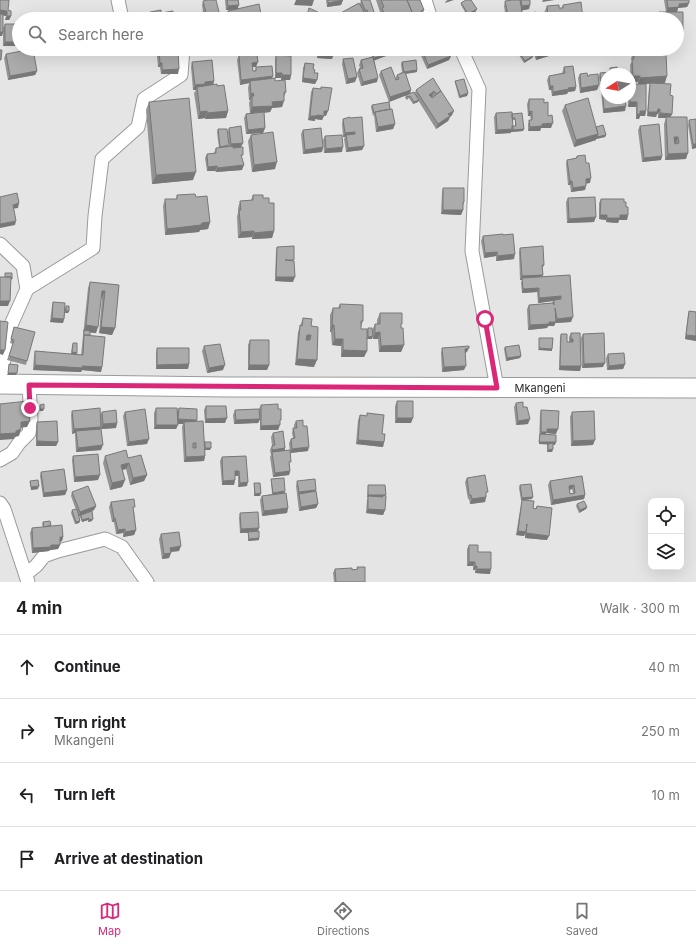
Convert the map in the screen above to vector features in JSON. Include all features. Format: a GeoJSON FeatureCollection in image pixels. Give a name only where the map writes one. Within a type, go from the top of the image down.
{"type":"FeatureCollection","features":[{"type":"Feature","properties":{"kind":"street"},"geometry":{"type":"LineString","coordinates":[[118,0],[121,12]]}},
{"type":"Feature","properties":{"kind":"street"},"geometry":{"type":"LineString","coordinates":[[425,0],[429,12]]}},
{"type":"Feature","properties":{"kind":"street"},"geometry":{"type":"LineString","coordinates":[[0,383],[10,327],[27,289],[92,248],[102,159],[138,127],[144,99],[181,75],[182,56]]}},
{"type":"Feature","properties":{"kind":"street"},"geometry":{"type":"LineString","coordinates":[[463,56],[479,89],[472,251],[497,388]]}},
{"type":"Feature","properties":{"kind":"street"},"geometry":{"type":"LineString","coordinates":[[0,244],[23,266],[27,289]]}},
{"type":"Feature","properties":{"kind":"street","name":"Mkangeni"},"geometry":{"type":"LineString","coordinates":[[0,383],[29,385],[696,388]]}},
{"type":"Feature","properties":{"kind":"street"},"geometry":{"type":"LineString","coordinates":[[0,460],[12,453],[29,433],[31,419],[29,385]]}},
{"type":"Feature","properties":{"kind":"street"},"geometry":{"type":"LineString","coordinates":[[0,503],[4,509],[27,578]]}},
{"type":"Feature","properties":{"kind":"street"},"geometry":{"type":"LineString","coordinates":[[27,578],[44,556],[105,539],[122,547],[147,582]]}},
{"type":"Feature","properties":{"kind":"building"},"geometry":{"type":"Polygon","coordinates":[[[0,0],[9,0],[8,10],[11,11],[11,16],[7,16],[7,11],[0,10],[0,0]]]}},
{"type":"Feature","properties":{"kind":"building"},"geometry":{"type":"Polygon","coordinates":[[[216,0],[219,12],[206,12],[203,1],[216,0]]]}},
{"type":"Feature","properties":{"kind":"building"},"geometry":{"type":"Polygon","coordinates":[[[227,0],[238,0],[239,5],[228,6],[227,0]]]}},
{"type":"Feature","properties":{"kind":"building"},"geometry":{"type":"Polygon","coordinates":[[[328,0],[343,0],[328,3],[328,0]]]}},
{"type":"Feature","properties":{"kind":"building"},"geometry":{"type":"Polygon","coordinates":[[[361,0],[370,0],[374,12],[367,12],[367,10],[365,10],[361,0]]]}},
{"type":"Feature","properties":{"kind":"building"},"geometry":{"type":"Polygon","coordinates":[[[381,0],[407,0],[412,12],[383,12],[382,8],[384,7],[381,0]]]}},
{"type":"Feature","properties":{"kind":"building"},"geometry":{"type":"Polygon","coordinates":[[[407,0],[420,0],[424,10],[421,12],[412,12],[407,0]]]}},
{"type":"Feature","properties":{"kind":"building"},"geometry":{"type":"Polygon","coordinates":[[[466,0],[471,0],[477,9],[472,12],[467,12],[461,3],[466,0]]]}},
{"type":"Feature","properties":{"kind":"building"},"geometry":{"type":"Polygon","coordinates":[[[520,0],[522,12],[507,12],[505,1],[520,0]]]}},
{"type":"Feature","properties":{"kind":"building"},"geometry":{"type":"Polygon","coordinates":[[[521,0],[530,0],[530,5],[522,6],[521,0]]]}},
{"type":"Feature","properties":{"kind":"building"},"geometry":{"type":"Polygon","coordinates":[[[667,0],[689,0],[689,3],[679,4],[679,7],[668,8],[667,0]]]}},
{"type":"Feature","properties":{"kind":"building"},"geometry":{"type":"Polygon","coordinates":[[[581,2],[582,12],[548,12],[547,6],[559,5],[559,8],[563,8],[563,5],[581,2]]]}},
{"type":"Feature","properties":{"kind":"building"},"geometry":{"type":"Polygon","coordinates":[[[359,3],[364,12],[343,12],[359,3]]]}},
{"type":"Feature","properties":{"kind":"building"},"geometry":{"type":"Polygon","coordinates":[[[259,4],[261,12],[228,12],[259,4]]]}},
{"type":"Feature","properties":{"kind":"building"},"geometry":{"type":"Polygon","coordinates":[[[309,8],[318,12],[308,12],[309,8]]]}},
{"type":"Feature","properties":{"kind":"building"},"geometry":{"type":"Polygon","coordinates":[[[161,10],[161,12],[150,12],[161,10]]]}},
{"type":"Feature","properties":{"kind":"building"},"geometry":{"type":"Polygon","coordinates":[[[0,14],[3,14],[3,32],[0,32],[0,14]]]}},
{"type":"Feature","properties":{"kind":"building"},"geometry":{"type":"Polygon","coordinates":[[[5,24],[12,24],[12,42],[5,42],[5,24]]]}},
{"type":"Feature","properties":{"kind":"building"},"geometry":{"type":"Polygon","coordinates":[[[0,50],[2,50],[1,60],[0,60],[0,50]]]}},
{"type":"Feature","properties":{"kind":"building"},"geometry":{"type":"Polygon","coordinates":[[[12,53],[12,56],[34,56],[37,71],[10,76],[6,54],[12,53]]]}},
{"type":"Feature","properties":{"kind":"building"},"geometry":{"type":"Polygon","coordinates":[[[159,56],[178,56],[179,69],[162,70],[162,63],[160,63],[159,56]]]}},
{"type":"Feature","properties":{"kind":"building"},"geometry":{"type":"Polygon","coordinates":[[[239,56],[257,56],[258,62],[252,63],[253,71],[256,71],[256,67],[272,66],[273,76],[241,80],[239,56]]]}},
{"type":"Feature","properties":{"kind":"building"},"geometry":{"type":"Polygon","coordinates":[[[276,56],[291,56],[291,75],[276,73],[276,56]]]}},
{"type":"Feature","properties":{"kind":"building"},"geometry":{"type":"Polygon","coordinates":[[[425,56],[451,56],[428,65],[425,56]]]}},
{"type":"Feature","properties":{"kind":"building"},"geometry":{"type":"Polygon","coordinates":[[[522,56],[533,56],[525,61],[522,56]]]}},
{"type":"Feature","properties":{"kind":"building"},"geometry":{"type":"Polygon","coordinates":[[[634,56],[666,56],[667,76],[640,78],[640,76],[636,76],[636,68],[633,68],[632,59],[634,59],[634,56]]]}},
{"type":"Feature","properties":{"kind":"building"},"geometry":{"type":"Polygon","coordinates":[[[373,57],[378,78],[363,82],[359,69],[363,68],[361,60],[373,57]]]}},
{"type":"Feature","properties":{"kind":"building"},"geometry":{"type":"Polygon","coordinates":[[[353,58],[357,77],[348,79],[343,59],[353,58]]]}},
{"type":"Feature","properties":{"kind":"building"},"geometry":{"type":"Polygon","coordinates":[[[212,60],[214,81],[195,85],[192,62],[212,60]]]}},
{"type":"Feature","properties":{"kind":"building"},"geometry":{"type":"Polygon","coordinates":[[[416,60],[417,70],[404,72],[402,62],[416,60]]]}},
{"type":"Feature","properties":{"kind":"building"},"geometry":{"type":"Polygon","coordinates":[[[305,63],[314,64],[314,73],[318,73],[317,80],[303,78],[305,63]]]}},
{"type":"Feature","properties":{"kind":"building"},"geometry":{"type":"Polygon","coordinates":[[[573,66],[576,87],[553,92],[553,86],[550,86],[549,76],[565,73],[564,67],[573,66]]]}},
{"type":"Feature","properties":{"kind":"building"},"geometry":{"type":"Polygon","coordinates":[[[391,67],[396,80],[399,79],[397,75],[405,72],[411,90],[390,97],[381,71],[391,67]]]}},
{"type":"Feature","properties":{"kind":"building"},"geometry":{"type":"Polygon","coordinates":[[[587,73],[588,77],[589,75],[598,74],[599,85],[581,88],[580,74],[587,73]]]}},
{"type":"Feature","properties":{"kind":"building"},"geometry":{"type":"Polygon","coordinates":[[[275,78],[275,81],[285,80],[286,92],[284,92],[284,101],[272,102],[273,106],[252,107],[252,96],[254,96],[253,93],[251,94],[250,81],[275,78]]]}},
{"type":"Feature","properties":{"kind":"building"},"geometry":{"type":"Polygon","coordinates":[[[433,78],[454,111],[448,114],[450,116],[438,124],[416,90],[433,78]],[[434,91],[429,95],[432,98],[441,91],[436,94],[434,91]]]}},
{"type":"Feature","properties":{"kind":"building"},"geometry":{"type":"Polygon","coordinates":[[[464,79],[468,93],[460,96],[455,81],[464,79]]]}},
{"type":"Feature","properties":{"kind":"building"},"geometry":{"type":"Polygon","coordinates":[[[650,83],[671,84],[670,95],[673,96],[672,114],[660,113],[660,109],[658,109],[657,112],[648,112],[650,83]]]}},
{"type":"Feature","properties":{"kind":"building"},"geometry":{"type":"Polygon","coordinates":[[[217,84],[217,86],[224,85],[228,111],[207,113],[207,111],[200,112],[197,87],[217,84]]]}},
{"type":"Feature","properties":{"kind":"building"},"geometry":{"type":"Polygon","coordinates":[[[636,84],[646,84],[646,111],[640,111],[640,114],[637,114],[636,84]]]}},
{"type":"Feature","properties":{"kind":"building"},"geometry":{"type":"Polygon","coordinates":[[[321,87],[332,88],[328,111],[324,111],[324,116],[310,116],[313,88],[321,89],[321,87]]]}},
{"type":"Feature","properties":{"kind":"building"},"geometry":{"type":"Polygon","coordinates":[[[414,92],[419,100],[414,102],[410,96],[407,97],[406,95],[414,92]]]}},
{"type":"Feature","properties":{"kind":"building"},"geometry":{"type":"Polygon","coordinates":[[[189,98],[196,172],[156,175],[149,102],[189,98]]]}},
{"type":"Feature","properties":{"kind":"building"},"geometry":{"type":"Polygon","coordinates":[[[588,98],[598,134],[576,140],[565,105],[588,98]]]}},
{"type":"Feature","properties":{"kind":"building"},"geometry":{"type":"Polygon","coordinates":[[[529,99],[544,99],[544,103],[548,102],[548,116],[552,115],[553,123],[530,127],[529,120],[532,120],[532,111],[529,112],[529,99]]]}},
{"type":"Feature","properties":{"kind":"building"},"geometry":{"type":"Polygon","coordinates":[[[389,102],[390,109],[374,113],[372,105],[389,102]]]}},
{"type":"Feature","properties":{"kind":"building"},"geometry":{"type":"Polygon","coordinates":[[[604,104],[626,104],[626,106],[604,109],[604,104]]]}},
{"type":"Feature","properties":{"kind":"building"},"geometry":{"type":"Polygon","coordinates":[[[392,109],[395,124],[378,127],[375,112],[392,109]]]}},
{"type":"Feature","properties":{"kind":"building"},"geometry":{"type":"Polygon","coordinates":[[[264,112],[265,128],[248,130],[246,114],[264,112]]]}},
{"type":"Feature","properties":{"kind":"building"},"geometry":{"type":"Polygon","coordinates":[[[512,112],[513,129],[497,130],[496,113],[512,112]]]}},
{"type":"Feature","properties":{"kind":"building"},"geometry":{"type":"Polygon","coordinates":[[[522,113],[524,129],[512,130],[512,126],[516,126],[515,118],[512,118],[512,114],[522,113]]]}},
{"type":"Feature","properties":{"kind":"building"},"geometry":{"type":"Polygon","coordinates":[[[350,117],[362,117],[364,146],[348,148],[346,135],[355,134],[355,132],[345,133],[343,119],[350,117]]]}},
{"type":"Feature","properties":{"kind":"building"},"geometry":{"type":"Polygon","coordinates":[[[666,117],[687,117],[688,153],[668,154],[666,117]],[[674,137],[675,144],[679,143],[678,137],[674,137]]]}},
{"type":"Feature","properties":{"kind":"building"},"geometry":{"type":"Polygon","coordinates":[[[696,119],[696,144],[693,144],[689,120],[696,119]]]}},
{"type":"Feature","properties":{"kind":"building"},"geometry":{"type":"Polygon","coordinates":[[[659,124],[662,156],[644,158],[640,126],[659,124]]]}},
{"type":"Feature","properties":{"kind":"building"},"geometry":{"type":"Polygon","coordinates":[[[603,125],[606,135],[597,137],[598,134],[596,127],[603,125]]]}},
{"type":"Feature","properties":{"kind":"building"},"geometry":{"type":"Polygon","coordinates":[[[241,126],[243,143],[231,144],[229,128],[241,126]]]}},
{"type":"Feature","properties":{"kind":"building"},"geometry":{"type":"Polygon","coordinates":[[[321,128],[323,147],[305,150],[303,130],[321,128]]]}},
{"type":"Feature","properties":{"kind":"building"},"geometry":{"type":"Polygon","coordinates":[[[218,129],[227,129],[229,145],[220,147],[218,129]]]}},
{"type":"Feature","properties":{"kind":"building"},"geometry":{"type":"Polygon","coordinates":[[[273,132],[277,162],[254,165],[251,135],[273,132]]]}},
{"type":"Feature","properties":{"kind":"building"},"geometry":{"type":"Polygon","coordinates":[[[342,135],[343,147],[326,149],[325,136],[342,135]]]}},
{"type":"Feature","properties":{"kind":"building"},"geometry":{"type":"Polygon","coordinates":[[[233,146],[233,148],[243,147],[243,155],[241,155],[244,165],[217,168],[217,166],[208,167],[207,154],[216,153],[216,148],[233,146]]]}},
{"type":"Feature","properties":{"kind":"building"},"geometry":{"type":"Polygon","coordinates":[[[585,155],[586,163],[589,163],[591,178],[586,179],[586,186],[573,188],[572,181],[570,181],[567,160],[585,155]]]}},
{"type":"Feature","properties":{"kind":"building"},"geometry":{"type":"Polygon","coordinates":[[[443,188],[464,188],[463,210],[443,210],[443,188]]]}},
{"type":"Feature","properties":{"kind":"building"},"geometry":{"type":"Polygon","coordinates":[[[17,193],[19,203],[13,205],[16,221],[0,224],[0,197],[17,193]]]}},
{"type":"Feature","properties":{"kind":"building"},"geometry":{"type":"Polygon","coordinates":[[[195,194],[196,197],[207,196],[210,222],[202,223],[201,225],[167,229],[165,199],[177,199],[177,195],[195,194]]]}},
{"type":"Feature","properties":{"kind":"building"},"geometry":{"type":"Polygon","coordinates":[[[253,195],[263,195],[263,198],[269,198],[269,203],[274,203],[274,231],[254,233],[254,231],[241,232],[239,210],[241,210],[240,201],[253,200],[253,195]]]}},
{"type":"Feature","properties":{"kind":"building"},"geometry":{"type":"Polygon","coordinates":[[[595,197],[596,217],[569,219],[568,198],[595,197]]]}},
{"type":"Feature","properties":{"kind":"building"},"geometry":{"type":"Polygon","coordinates":[[[601,199],[624,199],[624,202],[626,202],[626,207],[628,207],[628,215],[620,215],[620,218],[607,218],[607,215],[600,215],[601,199]]]}},
{"type":"Feature","properties":{"kind":"building"},"geometry":{"type":"Polygon","coordinates":[[[513,234],[515,254],[498,256],[497,252],[485,253],[483,236],[513,234]]]}},
{"type":"Feature","properties":{"kind":"building"},"geometry":{"type":"Polygon","coordinates":[[[294,246],[294,260],[285,260],[294,261],[295,277],[276,277],[277,247],[294,246]]]}},
{"type":"Feature","properties":{"kind":"building"},"geometry":{"type":"Polygon","coordinates":[[[543,246],[543,275],[522,276],[520,248],[543,246]]]}},
{"type":"Feature","properties":{"kind":"building"},"geometry":{"type":"Polygon","coordinates":[[[5,273],[12,273],[12,279],[11,277],[5,277],[5,273]]]}},
{"type":"Feature","properties":{"kind":"building"},"geometry":{"type":"Polygon","coordinates":[[[570,275],[573,317],[557,319],[555,308],[556,322],[530,325],[529,305],[553,303],[554,305],[554,300],[561,299],[561,296],[539,298],[539,288],[523,289],[522,278],[570,275]]]}},
{"type":"Feature","properties":{"kind":"building"},"geometry":{"type":"Polygon","coordinates":[[[0,277],[11,277],[10,301],[0,301],[0,277]]]}},
{"type":"Feature","properties":{"kind":"building"},"geometry":{"type":"Polygon","coordinates":[[[90,282],[119,285],[115,328],[101,327],[105,291],[102,291],[98,327],[86,325],[90,282]]]}},
{"type":"Feature","properties":{"kind":"building"},"geometry":{"type":"Polygon","coordinates":[[[53,302],[65,303],[64,319],[52,318],[53,302]]]}},
{"type":"Feature","properties":{"kind":"building"},"geometry":{"type":"Polygon","coordinates":[[[340,304],[363,305],[363,321],[361,321],[361,329],[367,329],[367,351],[343,350],[343,339],[335,339],[334,325],[332,325],[333,308],[340,308],[340,304]]]}},
{"type":"Feature","properties":{"kind":"building"},"geometry":{"type":"Polygon","coordinates":[[[66,306],[69,306],[69,311],[66,311],[66,306]]]}},
{"type":"Feature","properties":{"kind":"building"},"geometry":{"type":"Polygon","coordinates":[[[689,311],[696,312],[696,336],[686,335],[689,311]]]}},
{"type":"Feature","properties":{"kind":"building"},"geometry":{"type":"Polygon","coordinates":[[[380,313],[402,313],[401,328],[403,328],[404,345],[381,346],[380,332],[375,333],[375,324],[380,324],[380,313]]]}},
{"type":"Feature","properties":{"kind":"building"},"geometry":{"type":"Polygon","coordinates":[[[303,318],[312,319],[311,326],[318,327],[317,360],[297,359],[300,325],[302,326],[303,318]],[[307,335],[306,340],[310,340],[311,335],[307,335]]]}},
{"type":"Feature","properties":{"kind":"building"},"geometry":{"type":"Polygon","coordinates":[[[0,321],[8,322],[5,350],[0,350],[0,321]]]}},
{"type":"Feature","properties":{"kind":"building"},"geometry":{"type":"Polygon","coordinates":[[[14,327],[35,332],[27,361],[9,356],[14,340],[11,339],[14,327]]]}},
{"type":"Feature","properties":{"kind":"building"},"geometry":{"type":"Polygon","coordinates":[[[368,328],[372,328],[373,336],[368,337],[368,328]]]}},
{"type":"Feature","properties":{"kind":"building"},"geometry":{"type":"Polygon","coordinates":[[[84,330],[90,331],[90,335],[84,335],[84,330]]]}},
{"type":"Feature","properties":{"kind":"building"},"geometry":{"type":"Polygon","coordinates":[[[571,333],[580,333],[581,366],[560,366],[561,334],[567,334],[567,342],[573,342],[573,339],[571,339],[571,333]]]}},
{"type":"Feature","properties":{"kind":"building"},"geometry":{"type":"Polygon","coordinates":[[[604,333],[605,363],[584,364],[583,334],[604,333]]]}},
{"type":"Feature","properties":{"kind":"building"},"geometry":{"type":"Polygon","coordinates":[[[84,335],[105,337],[102,367],[82,366],[83,368],[35,365],[35,351],[83,355],[84,335]]]}},
{"type":"Feature","properties":{"kind":"building"},"geometry":{"type":"Polygon","coordinates":[[[539,338],[553,338],[552,349],[539,348],[539,338]]]}},
{"type":"Feature","properties":{"kind":"building"},"geometry":{"type":"Polygon","coordinates":[[[250,340],[269,340],[269,365],[249,365],[250,340]]]}},
{"type":"Feature","properties":{"kind":"building"},"geometry":{"type":"Polygon","coordinates":[[[73,343],[77,343],[77,353],[72,352],[73,343]]]}},
{"type":"Feature","properties":{"kind":"building"},"geometry":{"type":"Polygon","coordinates":[[[220,344],[225,365],[209,368],[204,346],[220,344]]]}},
{"type":"Feature","properties":{"kind":"building"},"geometry":{"type":"Polygon","coordinates":[[[519,345],[521,356],[507,358],[505,347],[519,345]]]}},
{"type":"Feature","properties":{"kind":"building"},"geometry":{"type":"Polygon","coordinates":[[[469,346],[469,348],[465,349],[466,366],[444,367],[442,348],[469,346]]]}},
{"type":"Feature","properties":{"kind":"building"},"geometry":{"type":"Polygon","coordinates":[[[157,348],[189,348],[189,364],[157,365],[157,348]]]}},
{"type":"Feature","properties":{"kind":"building"},"geometry":{"type":"Polygon","coordinates":[[[624,353],[625,364],[609,366],[608,354],[624,353]]]}},
{"type":"Feature","properties":{"kind":"building"},"geometry":{"type":"Polygon","coordinates":[[[9,364],[18,365],[17,373],[8,373],[9,364]]]}},
{"type":"Feature","properties":{"kind":"building"},"geometry":{"type":"Polygon","coordinates":[[[28,401],[30,421],[21,422],[21,429],[16,431],[16,433],[0,434],[0,404],[28,401]]]}},
{"type":"Feature","properties":{"kind":"building"},"geometry":{"type":"Polygon","coordinates":[[[397,401],[413,401],[413,418],[397,418],[397,401]]]}},
{"type":"Feature","properties":{"kind":"building"},"geometry":{"type":"Polygon","coordinates":[[[523,402],[523,407],[527,407],[530,419],[518,421],[516,403],[523,402]]]}},
{"type":"Feature","properties":{"kind":"building"},"geometry":{"type":"Polygon","coordinates":[[[44,404],[44,409],[40,409],[40,405],[44,404]]]}},
{"type":"Feature","properties":{"kind":"building"},"geometry":{"type":"Polygon","coordinates":[[[278,404],[278,409],[281,409],[280,425],[261,426],[261,405],[278,404]]]}},
{"type":"Feature","properties":{"kind":"building"},"geometry":{"type":"Polygon","coordinates":[[[206,406],[226,406],[227,418],[206,419],[206,406]]]}},
{"type":"Feature","properties":{"kind":"building"},"geometry":{"type":"Polygon","coordinates":[[[100,408],[101,427],[74,429],[72,411],[100,408]]]}},
{"type":"Feature","properties":{"kind":"building"},"geometry":{"type":"Polygon","coordinates":[[[156,408],[177,408],[178,425],[156,425],[156,408]]]}},
{"type":"Feature","properties":{"kind":"building"},"geometry":{"type":"Polygon","coordinates":[[[179,408],[197,409],[197,420],[178,419],[179,408]]]}},
{"type":"Feature","properties":{"kind":"building"},"geometry":{"type":"Polygon","coordinates":[[[145,409],[149,439],[129,442],[125,412],[145,409]]]}},
{"type":"Feature","properties":{"kind":"building"},"geometry":{"type":"Polygon","coordinates":[[[259,409],[260,419],[236,420],[235,410],[259,409]]]}},
{"type":"Feature","properties":{"kind":"building"},"geometry":{"type":"Polygon","coordinates":[[[116,410],[117,423],[103,424],[102,412],[116,410]]]}},
{"type":"Feature","properties":{"kind":"building"},"geometry":{"type":"Polygon","coordinates":[[[541,410],[559,411],[558,429],[547,429],[547,432],[541,432],[541,410]]]}},
{"type":"Feature","properties":{"kind":"building"},"geometry":{"type":"Polygon","coordinates":[[[594,411],[595,440],[573,441],[572,412],[594,411]]]}},
{"type":"Feature","properties":{"kind":"building"},"geometry":{"type":"Polygon","coordinates":[[[367,413],[384,415],[382,434],[385,434],[384,442],[358,440],[360,415],[367,416],[367,413]]]}},
{"type":"Feature","properties":{"kind":"building"},"geometry":{"type":"Polygon","coordinates":[[[303,420],[303,426],[307,426],[309,447],[292,449],[291,439],[295,438],[293,428],[297,428],[296,421],[303,420]]]}},
{"type":"Feature","properties":{"kind":"building"},"geometry":{"type":"Polygon","coordinates":[[[57,421],[58,442],[37,441],[37,422],[57,421]]]}},
{"type":"Feature","properties":{"kind":"building"},"geometry":{"type":"Polygon","coordinates":[[[203,421],[205,456],[186,457],[184,422],[203,421]],[[193,443],[193,448],[196,448],[196,443],[193,443]]]}},
{"type":"Feature","properties":{"kind":"building"},"geometry":{"type":"Polygon","coordinates":[[[101,429],[103,445],[78,448],[76,431],[101,429]]]}},
{"type":"Feature","properties":{"kind":"building"},"geometry":{"type":"Polygon","coordinates":[[[283,431],[285,448],[272,450],[272,446],[275,445],[273,433],[283,431]]]}},
{"type":"Feature","properties":{"kind":"building"},"geometry":{"type":"Polygon","coordinates":[[[540,434],[556,435],[556,442],[539,442],[540,434]]]}},
{"type":"Feature","properties":{"kind":"building"},"geometry":{"type":"Polygon","coordinates":[[[205,442],[211,442],[211,448],[205,448],[205,442]]]}},
{"type":"Feature","properties":{"kind":"building"},"geometry":{"type":"Polygon","coordinates":[[[553,443],[553,449],[548,450],[548,444],[553,443]]]}},
{"type":"Feature","properties":{"kind":"building"},"geometry":{"type":"Polygon","coordinates":[[[126,450],[128,458],[141,455],[147,475],[133,478],[129,463],[121,465],[125,480],[112,483],[105,456],[126,450]]]}},
{"type":"Feature","properties":{"kind":"building"},"geometry":{"type":"Polygon","coordinates":[[[290,450],[290,471],[275,473],[272,452],[290,450]]]}},
{"type":"Feature","properties":{"kind":"building"},"geometry":{"type":"Polygon","coordinates":[[[98,454],[100,475],[75,477],[73,456],[98,454]]]}},
{"type":"Feature","properties":{"kind":"building"},"geometry":{"type":"Polygon","coordinates":[[[246,456],[248,482],[240,483],[239,471],[235,471],[235,480],[223,481],[222,457],[246,456]]]}},
{"type":"Feature","properties":{"kind":"building"},"geometry":{"type":"Polygon","coordinates":[[[64,469],[67,490],[44,493],[41,472],[64,469]]]}},
{"type":"Feature","properties":{"kind":"building"},"geometry":{"type":"Polygon","coordinates":[[[485,475],[488,492],[486,492],[486,497],[472,499],[471,495],[469,495],[467,478],[485,475]]]}},
{"type":"Feature","properties":{"kind":"building"},"geometry":{"type":"Polygon","coordinates":[[[582,476],[585,495],[553,500],[550,481],[582,476]],[[574,485],[569,486],[570,494],[575,493],[574,485]]]}},
{"type":"Feature","properties":{"kind":"building"},"geometry":{"type":"Polygon","coordinates":[[[284,478],[285,491],[273,493],[271,479],[284,478]]]}},
{"type":"Feature","properties":{"kind":"building"},"geometry":{"type":"Polygon","coordinates":[[[315,479],[316,490],[299,492],[297,481],[315,479]]]}},
{"type":"Feature","properties":{"kind":"building"},"geometry":{"type":"Polygon","coordinates":[[[38,480],[39,486],[31,487],[30,481],[38,480]]]}},
{"type":"Feature","properties":{"kind":"building"},"geometry":{"type":"Polygon","coordinates":[[[254,483],[260,483],[261,493],[255,494],[254,483]]]}},
{"type":"Feature","properties":{"kind":"building"},"geometry":{"type":"Polygon","coordinates":[[[531,484],[533,497],[522,498],[520,485],[531,484]]]}},
{"type":"Feature","properties":{"kind":"building"},"geometry":{"type":"Polygon","coordinates":[[[368,485],[385,485],[386,495],[368,495],[368,485]]]}},
{"type":"Feature","properties":{"kind":"building"},"geometry":{"type":"Polygon","coordinates":[[[88,486],[96,506],[80,512],[72,492],[88,486]]]}},
{"type":"Feature","properties":{"kind":"building"},"geometry":{"type":"Polygon","coordinates":[[[316,491],[318,504],[301,507],[299,494],[316,491]]]}},
{"type":"Feature","properties":{"kind":"building"},"geometry":{"type":"Polygon","coordinates":[[[286,493],[288,508],[264,511],[262,496],[286,493]]]}},
{"type":"Feature","properties":{"kind":"building"},"geometry":{"type":"Polygon","coordinates":[[[383,495],[386,496],[385,510],[368,509],[368,496],[383,497],[383,495]]]}},
{"type":"Feature","properties":{"kind":"building"},"geometry":{"type":"Polygon","coordinates":[[[134,499],[135,507],[133,507],[136,530],[125,532],[125,529],[118,530],[111,502],[134,499]]]}},
{"type":"Feature","properties":{"kind":"building"},"geometry":{"type":"Polygon","coordinates":[[[522,500],[534,501],[533,508],[536,509],[537,506],[552,508],[549,536],[526,533],[527,524],[526,532],[518,531],[522,500]]]}},
{"type":"Feature","properties":{"kind":"building"},"geometry":{"type":"Polygon","coordinates":[[[584,501],[587,507],[580,510],[577,504],[584,501]]]}},
{"type":"Feature","properties":{"kind":"building"},"geometry":{"type":"Polygon","coordinates":[[[77,509],[80,521],[76,522],[72,510],[77,509]]]}},
{"type":"Feature","properties":{"kind":"building"},"geometry":{"type":"Polygon","coordinates":[[[92,511],[93,519],[89,520],[89,518],[82,520],[81,515],[92,511]]]}},
{"type":"Feature","properties":{"kind":"building"},"geometry":{"type":"Polygon","coordinates":[[[258,512],[259,528],[241,529],[240,513],[258,512]]]}},
{"type":"Feature","properties":{"kind":"building"},"geometry":{"type":"Polygon","coordinates":[[[50,521],[51,525],[44,527],[43,522],[50,521]]]}},
{"type":"Feature","properties":{"kind":"building"},"geometry":{"type":"Polygon","coordinates":[[[62,525],[63,537],[60,537],[60,545],[33,548],[32,528],[62,525]]]}},
{"type":"Feature","properties":{"kind":"building"},"geometry":{"type":"Polygon","coordinates":[[[259,531],[259,538],[249,539],[248,532],[259,531]]]}},
{"type":"Feature","properties":{"kind":"building"},"geometry":{"type":"Polygon","coordinates":[[[179,532],[181,546],[170,548],[171,553],[164,554],[161,534],[179,532]]]}},
{"type":"Feature","properties":{"kind":"building"},"geometry":{"type":"Polygon","coordinates":[[[469,545],[478,545],[478,552],[491,552],[491,569],[477,569],[475,562],[469,562],[469,545]]]}},
{"type":"Feature","properties":{"kind":"building"},"geometry":{"type":"Polygon","coordinates":[[[357,567],[365,567],[365,582],[336,582],[335,569],[352,568],[352,570],[358,569],[357,567]]]}},
{"type":"Feature","properties":{"kind":"route"},"geometry":{"type":"LineString","coordinates":[[30,408],[29,385],[497,388],[485,319]]}}]}
